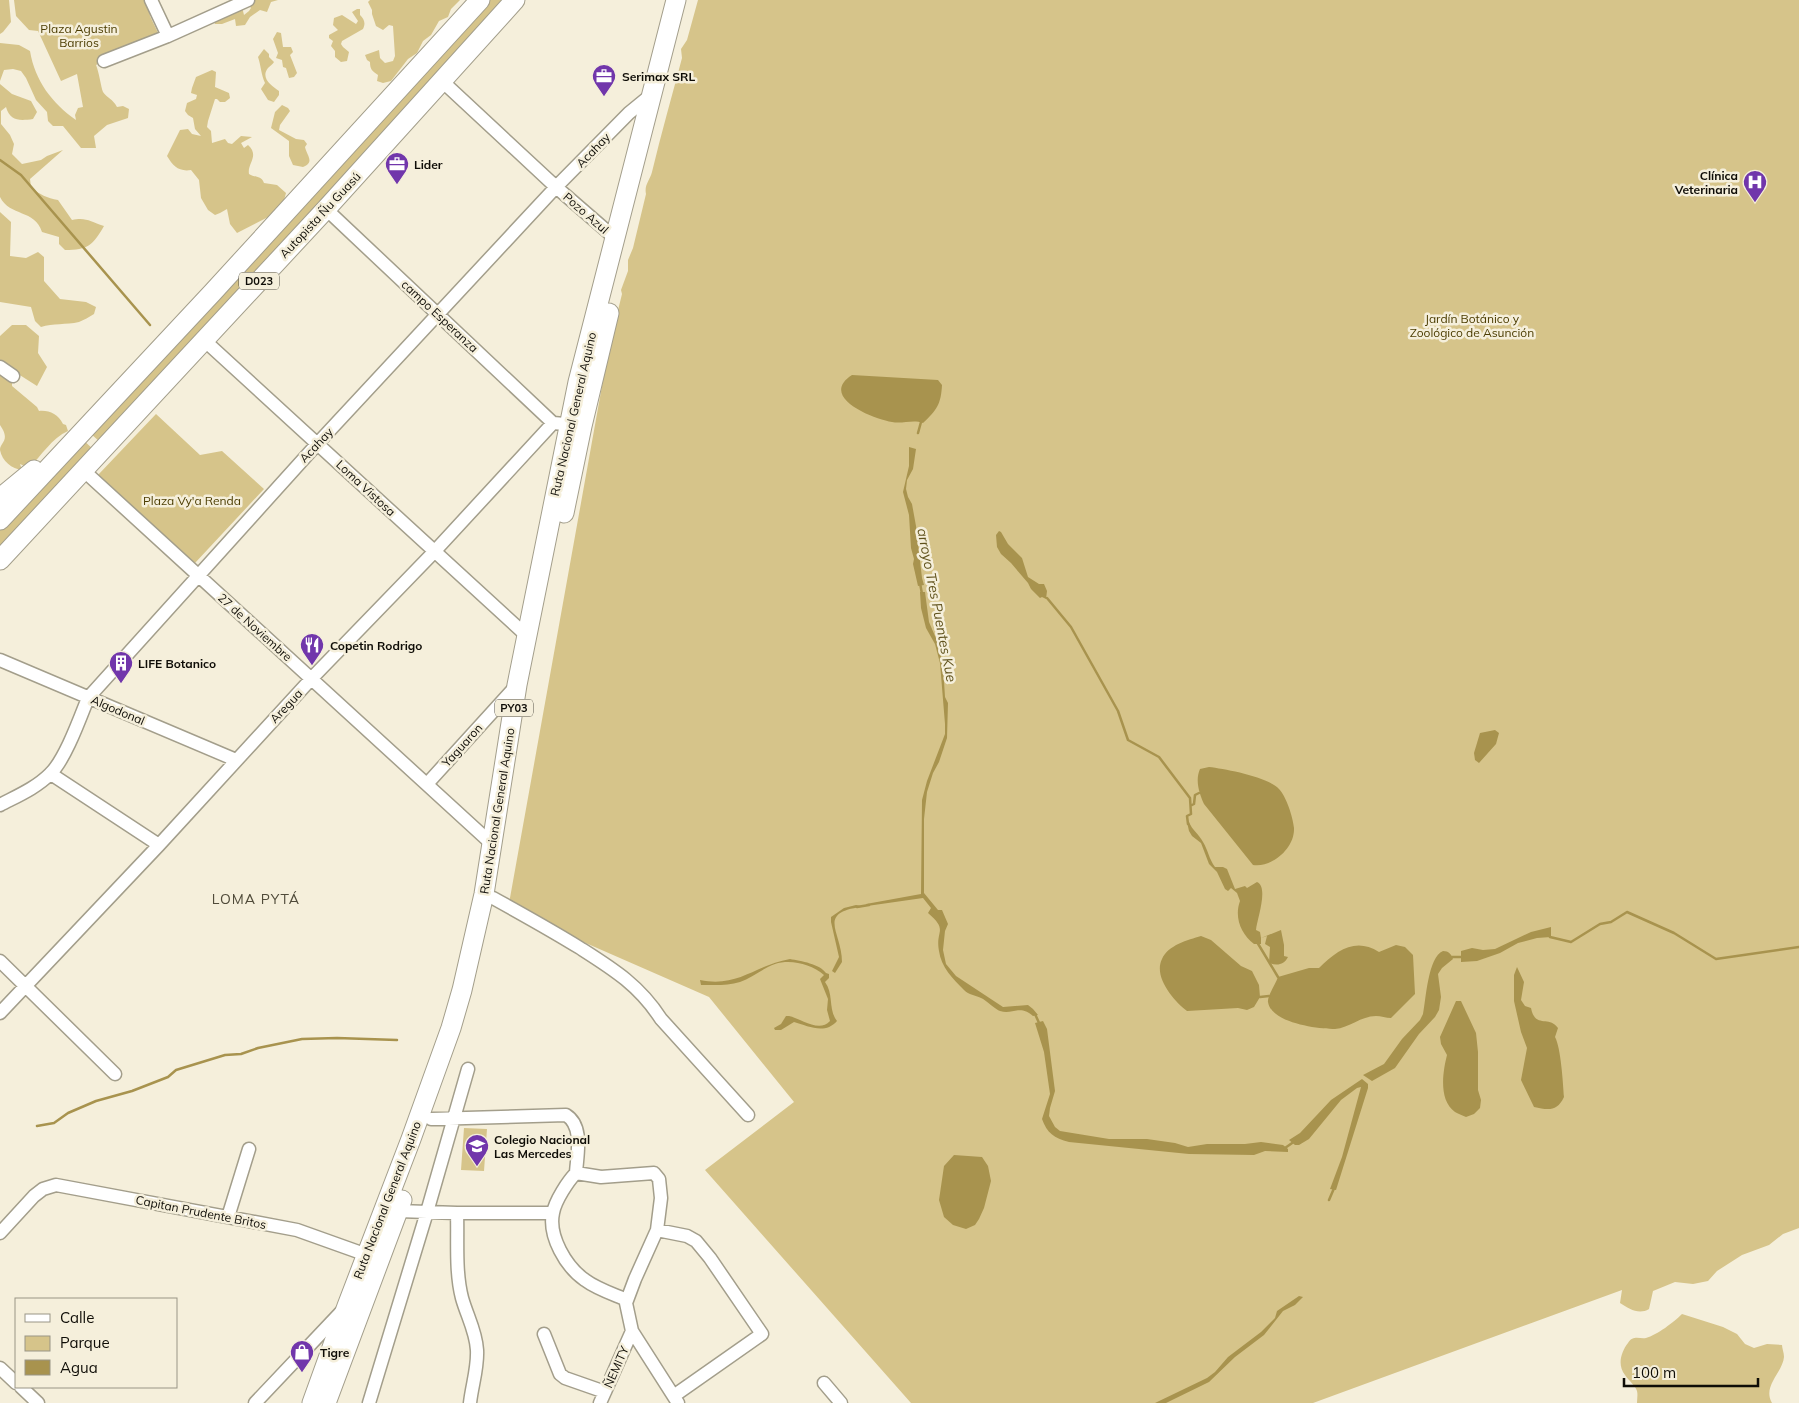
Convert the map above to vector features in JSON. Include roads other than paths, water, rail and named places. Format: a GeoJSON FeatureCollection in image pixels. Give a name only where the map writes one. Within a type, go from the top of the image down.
{"type":"FeatureCollection","features":[{"type":"Feature","properties":{"kind":"highway","name":"D023"},"geometry":{"type":"LineString","coordinates":[[0,520],[480,0]]}},
{"type":"Feature","properties":{"kind":"highway","name":"Autopista Ñu Guasú"},"geometry":{"type":"LineString","coordinates":[[0,560],[326,208],[515,0]]}},
{"type":"Feature","properties":{"kind":"highway","name":"Ruta Nacional General Aquino"},"geometry":{"type":"LineString","coordinates":[[312,1403],[411,1139],[450,1028],[472,953],[493,845],[518,685],[568,425],[676,0]]}},
{"type":"Feature","properties":{"kind":"highway","name":"Ruta Nacional General Aquino"},"geometry":{"type":"LineString","coordinates":[[326,1403],[431,1120],[471,993],[493,898],[538,640],[568,425],[648,154],[689,0]]}},
{"type":"Feature","properties":{"kind":"highway"},"geometry":{"type":"LineString","coordinates":[[0,498],[21,480],[72,444]]}},
{"type":"Feature","properties":{"kind":"street"},"geometry":{"type":"LineString","coordinates":[[152,0],[168,36]]}},
{"type":"Feature","properties":{"kind":"street"},"geometry":{"type":"LineString","coordinates":[[104,61],[168,36],[248,0]]}},
{"type":"Feature","properties":{"kind":"street","name":"Pozo Azul"},"geometry":{"type":"LineString","coordinates":[[442,80],[556,187],[616,239]]}},
{"type":"Feature","properties":{"kind":"street","name":"Acahay"},"geometry":{"type":"LineString","coordinates":[[0,805],[30,790],[51,774],[58,764],[88,698],[318,443],[556,187],[629,113],[651,96]]}},
{"type":"Feature","properties":{"kind":"street","name":"campo Esperanza"},"geometry":{"type":"LineString","coordinates":[[326,208],[438,314],[568,425]]}},
{"type":"Feature","properties":{"kind":"street","name":"Loma Vistosa"},"geometry":{"type":"LineString","coordinates":[[204,340],[527,636]]}},
{"type":"Feature","properties":{"kind":"street"},"geometry":{"type":"LineString","coordinates":[[0,367],[13,376]]}},
{"type":"Feature","properties":{"kind":"street","name":"Aregua"},"geometry":{"type":"LineString","coordinates":[[0,1013],[159,845],[312,678],[434,552],[568,425]]}},
{"type":"Feature","properties":{"kind":"street","name":"27 de Noviembre"},"geometry":{"type":"LineString","coordinates":[[83,470],[493,845]]}},
{"type":"Feature","properties":{"kind":"street","name":"Algodonal"},"geometry":{"type":"LineString","coordinates":[[0,660],[236,760]]}},
{"type":"Feature","properties":{"kind":"street","name":"Yaguaron"},"geometry":{"type":"LineString","coordinates":[[427,784],[518,685]]}},
{"type":"Feature","properties":{"kind":"street"},"geometry":{"type":"LineString","coordinates":[[51,774],[159,845]]}},
{"type":"Feature","properties":{"kind":"street"},"geometry":{"type":"LineString","coordinates":[[493,898],[543,925],[619,973],[631,983],[748,1115]]}},
{"type":"Feature","properties":{"kind":"street"},"geometry":{"type":"LineString","coordinates":[[0,961],[115,1074]]}},
{"type":"Feature","properties":{"kind":"street"},"geometry":{"type":"LineString","coordinates":[[369,1403],[468,1069]]}},
{"type":"Feature","properties":{"kind":"street"},"geometry":{"type":"LineString","coordinates":[[431,1120],[566,1115],[571,1118],[576,1126],[578,1144],[576,1173],[568,1181],[553,1213],[554,1229],[559,1248],[568,1266],[585,1281],[627,1300]]}},
{"type":"Feature","properties":{"kind":"street"},"geometry":{"type":"LineString","coordinates":[[228,1217],[249,1149]]}},
{"type":"Feature","properties":{"kind":"street"},"geometry":{"type":"LineString","coordinates":[[576,1173],[601,1177],[654,1173],[659,1179],[660,1198],[657,1230],[634,1279],[626,1303],[632,1331],[677,1399],[762,1334],[710,1258],[696,1241],[688,1236],[657,1230]]}},
{"type":"Feature","properties":{"kind":"street","name":"Capitan Prudente Britos"},"geometry":{"type":"LineString","coordinates":[[0,1233],[34,1196],[43,1189],[56,1186],[298,1230],[367,1255]]}},
{"type":"Feature","properties":{"kind":"street"},"geometry":{"type":"LineString","coordinates":[[398,1211],[553,1213]]}},
{"type":"Feature","properties":{"kind":"street"},"geometry":{"type":"LineString","coordinates":[[457,1213],[458,1263],[462,1297],[476,1334],[476,1375],[470,1403]]}},
{"type":"Feature","properties":{"kind":"street"},"geometry":{"type":"LineString","coordinates":[[254,1403],[347,1306]]}},
{"type":"Feature","properties":{"kind":"street","name":"ÑEMITY"},"geometry":{"type":"LineString","coordinates":[[602,1397],[632,1331]]}},
{"type":"Feature","properties":{"kind":"street"},"geometry":{"type":"LineString","coordinates":[[544,1334],[560,1374],[602,1397]]}},
{"type":"Feature","properties":{"kind":"street"},"geometry":{"type":"LineString","coordinates":[[0,1368],[15,1382]]}},
{"type":"Feature","properties":{"kind":"street"},"geometry":{"type":"LineString","coordinates":[[824,1383],[841,1403]]}},
{"type":"Feature","properties":{"kind":"street"},"geometry":{"type":"LineString","coordinates":[[22,1388],[38,1403]]}},
{"type":"Feature","properties":{"kind":"water"},"geometry":{"type":"Polygon","coordinates":[[[852,375],[938,380],[942,385],[941,397],[935,410],[923,423],[883,420],[862,412],[845,399],[841,391],[843,383],[852,375]]]}},
{"type":"Feature","properties":{"kind":"water"},"geometry":{"type":"Polygon","coordinates":[[[909,447],[916,449],[913,469],[907,480],[906,489],[912,504],[924,585],[918,586],[913,564],[909,515],[903,492],[909,466],[909,447]]]}},
{"type":"Feature","properties":{"kind":"water"},"geometry":{"type":"Polygon","coordinates":[[[999,531],[1008,544],[1022,558],[1028,577],[1039,584],[1044,584],[1047,591],[1046,599],[1040,598],[1031,589],[1011,563],[1001,554],[997,547],[996,535],[999,531]]]}},
{"type":"Feature","properties":{"kind":"water"},"geometry":{"type":"Polygon","coordinates":[[[920,592],[925,592],[929,622],[938,643],[943,666],[945,697],[948,703],[947,738],[927,792],[924,819],[924,893],[938,910],[942,910],[948,924],[945,931],[943,950],[946,964],[956,976],[1003,1007],[1028,1005],[1038,1015],[1033,1016],[1020,1010],[1000,1011],[983,999],[968,993],[960,986],[942,962],[938,944],[940,927],[928,913],[931,908],[923,898],[867,906],[866,904],[921,894],[922,800],[927,781],[945,734],[945,724],[940,663],[935,644],[926,628],[921,608],[920,592]]]}},
{"type":"Feature","properties":{"kind":"water"},"geometry":{"type":"Polygon","coordinates":[[[1495,730],[1499,733],[1496,744],[1479,763],[1475,760],[1474,753],[1480,733],[1495,730]]]}},
{"type":"Feature","properties":{"kind":"water"},"geometry":{"type":"Polygon","coordinates":[[[1209,767],[1256,777],[1274,785],[1284,796],[1294,828],[1291,843],[1275,860],[1260,865],[1253,865],[1204,804],[1199,791],[1198,778],[1200,769],[1209,767]]]}},
{"type":"Feature","properties":{"kind":"water"},"geometry":{"type":"Polygon","coordinates":[[[1187,822],[1189,822],[1201,839],[1215,867],[1227,869],[1235,889],[1245,886],[1247,888],[1257,882],[1260,885],[1262,896],[1256,930],[1260,932],[1261,944],[1254,944],[1245,935],[1238,919],[1240,901],[1237,893],[1231,888],[1228,891],[1225,889],[1217,872],[1209,864],[1201,843],[1189,831],[1187,822]]]}},
{"type":"Feature","properties":{"kind":"water"},"geometry":{"type":"Polygon","coordinates":[[[856,905],[861,907],[847,910],[839,914],[835,919],[842,962],[835,973],[832,971],[839,957],[831,917],[844,908],[856,905]]]}},
{"type":"Feature","properties":{"kind":"water"},"geometry":{"type":"Polygon","coordinates":[[[1551,927],[1551,937],[1537,938],[1518,943],[1500,953],[1477,961],[1461,962],[1461,951],[1472,948],[1483,950],[1495,949],[1531,932],[1551,927]]]}},
{"type":"Feature","properties":{"kind":"water"},"geometry":{"type":"Polygon","coordinates":[[[1281,930],[1284,956],[1288,957],[1284,962],[1277,965],[1269,963],[1270,947],[1265,944],[1267,936],[1261,938],[1281,930]]]}},
{"type":"Feature","properties":{"kind":"water"},"geometry":{"type":"Polygon","coordinates":[[[1201,936],[1211,940],[1241,966],[1252,971],[1259,985],[1260,997],[1254,1007],[1247,1010],[1238,1008],[1187,1011],[1171,995],[1160,973],[1162,959],[1174,947],[1201,936]]]}},
{"type":"Feature","properties":{"kind":"water"},"geometry":{"type":"Polygon","coordinates":[[[1396,945],[1405,947],[1413,955],[1415,994],[1391,1018],[1378,1016],[1365,1018],[1345,1027],[1327,1029],[1286,1020],[1271,1009],[1268,1000],[1278,977],[1309,968],[1319,968],[1340,951],[1347,948],[1362,946],[1379,952],[1396,945]]]}},
{"type":"Feature","properties":{"kind":"water"},"geometry":{"type":"Polygon","coordinates":[[[1443,951],[1450,953],[1453,959],[1438,974],[1441,997],[1439,1010],[1395,1068],[1372,1081],[1363,1075],[1384,1064],[1402,1039],[1420,1020],[1423,1014],[1434,961],[1443,951]]]}},
{"type":"Feature","properties":{"kind":"water"},"geometry":{"type":"Polygon","coordinates":[[[790,959],[815,965],[829,974],[829,978],[825,982],[828,987],[834,1017],[837,1021],[827,1028],[816,1028],[794,1022],[781,1030],[775,1030],[774,1028],[781,1024],[786,1016],[821,1026],[830,1021],[827,1010],[828,999],[820,979],[824,975],[807,965],[794,962],[775,964],[740,982],[726,985],[701,985],[700,980],[725,981],[746,975],[778,962],[790,959]]]}},
{"type":"Feature","properties":{"kind":"water"},"geometry":{"type":"Polygon","coordinates":[[[1517,967],[1524,982],[1521,1000],[1525,1006],[1531,1008],[1533,1014],[1539,1020],[1551,1022],[1558,1028],[1555,1037],[1560,1057],[1564,1097],[1552,1109],[1534,1107],[1521,1080],[1527,1048],[1521,1032],[1514,1001],[1514,975],[1517,967]]]}},
{"type":"Feature","properties":{"kind":"water"},"geometry":{"type":"Polygon","coordinates":[[[1456,1001],[1461,1001],[1476,1033],[1478,1052],[1480,1108],[1474,1114],[1466,1117],[1455,1112],[1450,1107],[1446,1100],[1443,1085],[1447,1055],[1441,1044],[1440,1037],[1456,1001]]]}},
{"type":"Feature","properties":{"kind":"water"},"geometry":{"type":"Polygon","coordinates":[[[1043,1021],[1047,1029],[1055,1091],[1049,1116],[1055,1127],[1060,1131],[1109,1139],[1147,1139],[1188,1147],[1207,1144],[1261,1142],[1283,1145],[1288,1149],[1288,1152],[1265,1151],[1254,1155],[1189,1154],[1069,1142],[1055,1137],[1046,1128],[1042,1119],[1050,1094],[1044,1052],[1035,1023],[1043,1021]]]}},
{"type":"Feature","properties":{"kind":"water"},"geometry":{"type":"Polygon","coordinates":[[[1362,1079],[1368,1084],[1368,1088],[1336,1190],[1330,1189],[1342,1157],[1361,1087],[1341,1100],[1309,1139],[1299,1145],[1295,1145],[1289,1140],[1300,1133],[1331,1100],[1362,1079]]]}},
{"type":"Feature","properties":{"kind":"water"},"geometry":{"type":"Polygon","coordinates":[[[954,1155],[982,1157],[988,1166],[991,1181],[979,1219],[975,1225],[966,1229],[953,1225],[944,1217],[939,1200],[944,1166],[954,1155]]]}},
{"type":"Feature","properties":{"kind":"water"},"geometry":{"type":"Polygon","coordinates":[[[1299,1296],[1303,1297],[1295,1305],[1283,1311],[1264,1335],[1235,1357],[1209,1382],[1166,1403],[1155,1403],[1207,1378],[1228,1357],[1261,1332],[1275,1318],[1277,1311],[1299,1296]]]}},
{"type":"Feature","properties":{"kind":"waterway"},"geometry":{"type":"LineString","coordinates":[[0,160],[21,175],[150,325]]}},
{"type":"Feature","properties":{"kind":"waterway","name":"arroyo Tres Puentes Kue"},"geometry":{"type":"LineString","coordinates":[[918,433],[921,422]]}},
{"type":"Feature","properties":{"kind":"waterway","name":"arroyo Tres Puentes Kue"},"geometry":{"type":"LineString","coordinates":[[920,583],[922,594]]}},
{"type":"Feature","properties":{"kind":"waterway"},"geometry":{"type":"LineString","coordinates":[[1047,598],[1071,627],[1118,711],[1128,740],[1159,757],[1190,798],[1191,814],[1187,816],[1188,824]]}},
{"type":"Feature","properties":{"kind":"waterway"},"geometry":{"type":"LineString","coordinates":[[1192,805],[1194,804],[1195,795],[1199,793]]}},
{"type":"Feature","properties":{"kind":"waterway"},"geometry":{"type":"LineString","coordinates":[[857,907],[869,905]]}},
{"type":"Feature","properties":{"kind":"waterway","name":"arroyo Tres Puentes Kue"},"geometry":{"type":"LineString","coordinates":[[1550,937],[1571,942],[1600,924],[1611,922],[1627,912],[1674,933],[1716,959],[1799,947]]}},
{"type":"Feature","properties":{"kind":"waterway"},"geometry":{"type":"LineString","coordinates":[[1257,942],[1278,977]]}},
{"type":"Feature","properties":{"kind":"waterway","name":"arroyo Tres Puentes Kue"},"geometry":{"type":"LineString","coordinates":[[1450,957],[1462,957]]}},
{"type":"Feature","properties":{"kind":"waterway"},"geometry":{"type":"LineString","coordinates":[[1260,997],[1269,996]]}},
{"type":"Feature","properties":{"kind":"waterway","name":"arroyo Tres Puentes Kue"},"geometry":{"type":"LineString","coordinates":[[1035,1014],[1040,1025]]}},
{"type":"Feature","properties":{"kind":"waterway"},"geometry":{"type":"LineString","coordinates":[[37,1126],[54,1123],[68,1113],[96,1101],[132,1091],[168,1077],[176,1070],[225,1055],[241,1054],[258,1048],[302,1039],[397,1040]]}},
{"type":"Feature","properties":{"kind":"waterway","name":"arroyo Tres Puentes Kue"},"geometry":{"type":"LineString","coordinates":[[1285,1148],[1295,1141]]}},
{"type":"Feature","properties":{"kind":"waterway"},"geometry":{"type":"LineString","coordinates":[[1329,1200],[1335,1186]]}},
{"type":"Feature","properties":{"kind":"place","name":"Serimax SRL"},"geometry":{"type":"Point","coordinates":[604,97]}},
{"type":"Feature","properties":{"kind":"place","name":"Lider"},"geometry":{"type":"Point","coordinates":[397,185]}},
{"type":"Feature","properties":{"kind":"place","name":"Clínica Veterinaria"},"geometry":{"type":"Point","coordinates":[1755,203]}},
{"type":"Feature","properties":{"kind":"place","name":"Copetin Rodrigo"},"geometry":{"type":"Point","coordinates":[312,666]}},
{"type":"Feature","properties":{"kind":"place","name":"LIFE Botanico"},"geometry":{"type":"Point","coordinates":[121,684]}},
{"type":"Feature","properties":{"kind":"place","name":"Colegio Nacional Las Mercedes"},"geometry":{"type":"Point","coordinates":[477,1167]}},
{"type":"Feature","properties":{"kind":"place","name":"Tigre"},"geometry":{"type":"Point","coordinates":[302,1373]}},
{"type":"Feature","properties":{"kind":"district","name":"LOMA PYTÁ"},"geometry":{"type":"Point","coordinates":[256,899]}},
{"type":"Feature","properties":{"kind":"park label","name":"Plaza Agustin Barrios"},"geometry":{"type":"Point","coordinates":[79,35]}},
{"type":"Feature","properties":{"kind":"park label","name":"Jardín Botánico y Zoológico de Asunción"},"geometry":{"type":"Point","coordinates":[1472,325]}},
{"type":"Feature","properties":{"kind":"park label","name":"Plaza Vy'a Renda"},"geometry":{"type":"Point","coordinates":[192,500]}}]}
